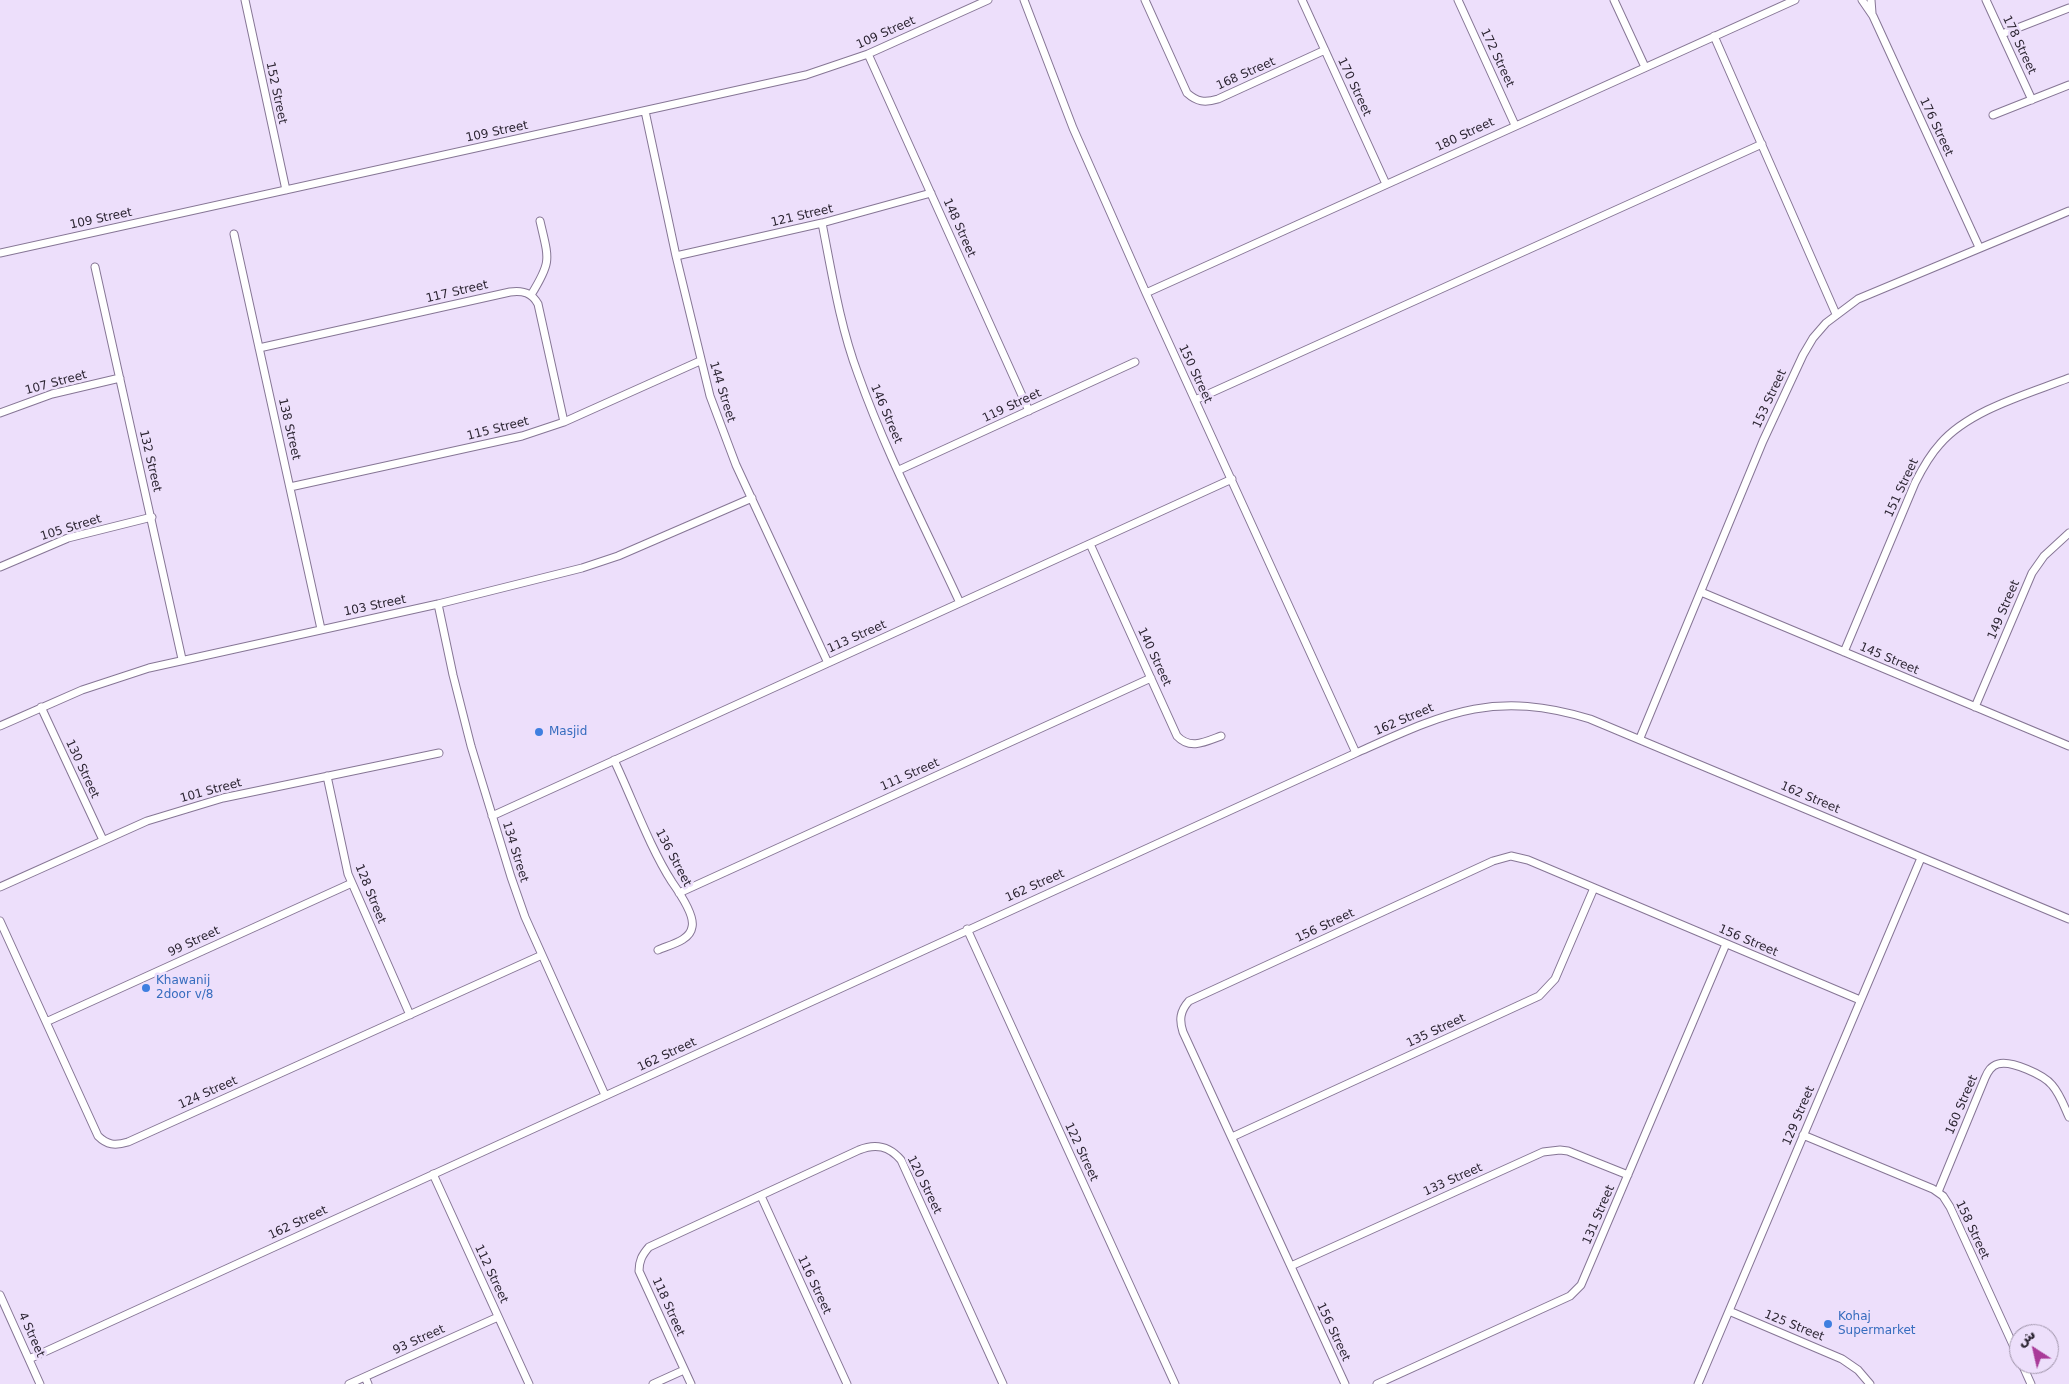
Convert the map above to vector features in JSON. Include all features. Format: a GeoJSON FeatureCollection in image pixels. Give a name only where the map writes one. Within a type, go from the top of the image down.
{"type":"FeatureCollection","features":[{"type":"Feature","properties":{"kind":"street","name":"152 Street"},"geometry":{"type":"LineString","coordinates":[[245,0],[286,190]]}},
{"type":"Feature","properties":{"kind":"street","name":"109 Street"},"geometry":{"type":"LineString","coordinates":[[0,254],[782,81],[838,65],[868,54],[988,0]]}},
{"type":"Feature","properties":{"kind":"street","name":"150 Street"},"geometry":{"type":"LineString","coordinates":[[1024,0],[1063,103],[1146,293],[1356,753]]}},
{"type":"Feature","properties":{"kind":"street","name":"168 Street"},"geometry":{"type":"LineString","coordinates":[[1146,0],[1187,93],[1201,102],[1210,102],[1218,99],[1325,50]]}},
{"type":"Feature","properties":{"kind":"street","name":"170 Street"},"geometry":{"type":"LineString","coordinates":[[1302,0],[1386,184]]}},
{"type":"Feature","properties":{"kind":"street","name":"172 Street"},"geometry":{"type":"LineString","coordinates":[[1458,0],[1515,125]]}},
{"type":"Feature","properties":{"kind":"street"},"geometry":{"type":"LineString","coordinates":[[1614,0],[1645,67]]}},
{"type":"Feature","properties":{"kind":"street","name":"180 Street"},"geometry":{"type":"LineString","coordinates":[[1146,293],[1795,0]]}},
{"type":"Feature","properties":{"kind":"street","name":"176 Street"},"geometry":{"type":"LineString","coordinates":[[1862,0],[1873,16],[1978,247]]}},
{"type":"Feature","properties":{"kind":"street","name":"176 Street"},"geometry":{"type":"LineString","coordinates":[[1871,0],[1873,16]]}},
{"type":"Feature","properties":{"kind":"street","name":"178 Street"},"geometry":{"type":"LineString","coordinates":[[1986,0],[2032,100]]}},
{"type":"Feature","properties":{"kind":"street"},"geometry":{"type":"LineString","coordinates":[[2002,34],[2069,8]]}},
{"type":"Feature","properties":{"kind":"street"},"geometry":{"type":"LineString","coordinates":[[1714,36],[1836,314]]}},
{"type":"Feature","properties":{"kind":"street","name":"148 Street"},"geometry":{"type":"LineString","coordinates":[[868,54],[1029,411]]}},
{"type":"Feature","properties":{"kind":"street"},"geometry":{"type":"LineString","coordinates":[[1993,115],[2069,85]]}},
{"type":"Feature","properties":{"kind":"street","name":"144 Street"},"geometry":{"type":"LineString","coordinates":[[645,111],[700,361],[722,431],[828,663]]}},
{"type":"Feature","properties":{"kind":"street"},"geometry":{"type":"LineString","coordinates":[[1195,400],[1762,144]]}},
{"type":"Feature","properties":{"kind":"street","name":"121 Street"},"geometry":{"type":"LineString","coordinates":[[676,256],[822,223],[931,193]]}},
{"type":"Feature","properties":{"kind":"street","name":"153 Street"},"geometry":{"type":"LineString","coordinates":[[1640,738],[1763,441],[1803,355],[1813,338],[1836,314],[1858,299],[1876,290],[2069,211]]}},
{"type":"Feature","properties":{"kind":"street"},"geometry":{"type":"LineString","coordinates":[[540,222],[547,248],[548,263],[530,295],[538,304],[564,422]]}},
{"type":"Feature","properties":{"kind":"street","name":"146 Street"},"geometry":{"type":"LineString","coordinates":[[822,223],[849,347],[867,399],[960,603]]}},
{"type":"Feature","properties":{"kind":"street","name":"138 Street"},"geometry":{"type":"LineString","coordinates":[[234,234],[321,629]]}},
{"type":"Feature","properties":{"kind":"street","name":"132 Street"},"geometry":{"type":"LineString","coordinates":[[95,267],[182,659]]}},
{"type":"Feature","properties":{"kind":"street","name":"117 Street"},"geometry":{"type":"LineString","coordinates":[[259,348],[510,292],[524,292],[530,295]]}},
{"type":"Feature","properties":{"kind":"street","name":"115 Street"},"geometry":{"type":"LineString","coordinates":[[290,487],[522,436],[564,422],[700,361]]}},
{"type":"Feature","properties":{"kind":"street","name":"119 Street"},"geometry":{"type":"LineString","coordinates":[[899,470],[1135,362]]}},
{"type":"Feature","properties":{"kind":"street","name":"107 Street"},"geometry":{"type":"LineString","coordinates":[[0,413],[52,394],[120,378]]}},
{"type":"Feature","properties":{"kind":"street","name":"151 Street"},"geometry":{"type":"LineString","coordinates":[[1844,652],[1915,483],[1926,462],[1940,443],[1958,427],[1979,415],[2069,378]]}},
{"type":"Feature","properties":{"kind":"street","name":"113 Street"},"geometry":{"type":"LineString","coordinates":[[492,816],[1232,479]]}},
{"type":"Feature","properties":{"kind":"street","name":"103 Street"},"geometry":{"type":"LineString","coordinates":[[0,726],[115,678],[182,659],[438,604],[598,563],[752,498]]}},
{"type":"Feature","properties":{"kind":"street","name":"105 Street"},"geometry":{"type":"LineString","coordinates":[[0,567],[68,538],[152,517]]}},
{"type":"Feature","properties":{"kind":"street","name":"149 Street"},"geometry":{"type":"LineString","coordinates":[[1975,707],[2032,572],[2044,556],[2069,533]]}},
{"type":"Feature","properties":{"kind":"street","name":"140 Street"},"geometry":{"type":"LineString","coordinates":[[1090,544],[1177,736],[1182,741],[1195,745],[1221,736]]}},
{"type":"Feature","properties":{"kind":"street","name":"145 Street"},"geometry":{"type":"LineString","coordinates":[[1701,592],[2069,746]]}},
{"type":"Feature","properties":{"kind":"street","name":"134 Street"},"geometry":{"type":"LineString","coordinates":[[438,604],[471,746],[511,878],[542,955],[605,1095]]}},
{"type":"Feature","properties":{"kind":"street","name":"111 Street"},"geometry":{"type":"LineString","coordinates":[[679,893],[1151,678]]}},
{"type":"Feature","properties":{"kind":"street","name":"162 Street"},"geometry":{"type":"LineString","coordinates":[[29,1359],[1356,753],[1446,715],[1474,708],[1504,705],[1533,706],[1562,710],[1590,719],[1640,738],[2069,919]]}},
{"type":"Feature","properties":{"kind":"street","name":"130 Street"},"geometry":{"type":"LineString","coordinates":[[42,707],[103,840]]}},
{"type":"Feature","properties":{"kind":"street","name":"101 Street"},"geometry":{"type":"LineString","coordinates":[[0,887],[103,840],[147,822],[197,805],[439,753]]}},
{"type":"Feature","properties":{"kind":"street","name":"136 Street"},"geometry":{"type":"LineString","coordinates":[[614,760],[664,868],[679,893],[692,921],[692,927],[686,937],[658,950]]}},
{"type":"Feature","properties":{"kind":"street","name":"128 Street"},"geometry":{"type":"LineString","coordinates":[[327,776],[338,832],[352,883],[410,1014]]}},
{"type":"Feature","properties":{"kind":"street","name":"156 Street"},"geometry":{"type":"LineString","coordinates":[[1345,1384],[1180,1024],[1183,1008],[1189,1001],[1501,857],[1520,857],[1860,1000]]}},
{"type":"Feature","properties":{"kind":"street","name":"129 Street"},"geometry":{"type":"LineString","coordinates":[[1698,1384],[1922,858]]}},
{"type":"Feature","properties":{"kind":"street","name":"99 Street"},"geometry":{"type":"LineString","coordinates":[[46,1022],[352,883]]}},
{"type":"Feature","properties":{"kind":"street","name":"135 Street"},"geometry":{"type":"LineString","coordinates":[[1232,1137],[1539,996],[1555,980],[1594,888]]}},
{"type":"Feature","properties":{"kind":"street","name":"124 Street"},"geometry":{"type":"LineString","coordinates":[[0,922],[98,1136],[104,1141],[120,1145],[542,955]]}},
{"type":"Feature","properties":{"kind":"street","name":"122 Street"},"geometry":{"type":"LineString","coordinates":[[968,930],[1175,1384]]}},
{"type":"Feature","properties":{"kind":"street","name":"131 Street"},"geometry":{"type":"LineString","coordinates":[[1377,1384],[1576,1291],[1585,1277],[1726,944]]}},
{"type":"Feature","properties":{"kind":"street","name":"160 Street"},"geometry":{"type":"LineString","coordinates":[[1938,1192],[1985,1078],[1989,1070],[1996,1064],[2006,1063],[2044,1078],[2056,1090],[2069,1117]]}},
{"type":"Feature","properties":{"kind":"street"},"geometry":{"type":"LineString","coordinates":[[1803,1135],[1938,1192]]}},
{"type":"Feature","properties":{"kind":"street","name":"120 Street"},"geometry":{"type":"LineString","coordinates":[[656,1244],[868,1147],[886,1148],[895,1153],[901,1160],[1004,1384]]}},
{"type":"Feature","properties":{"kind":"street","name":"133 Street"},"geometry":{"type":"LineString","coordinates":[[1291,1266],[1543,1152],[1568,1151],[1628,1175]]}},
{"type":"Feature","properties":{"kind":"street","name":"112 Street"},"geometry":{"type":"LineString","coordinates":[[433,1174],[529,1384]]}},
{"type":"Feature","properties":{"kind":"street","name":"158 Street"},"geometry":{"type":"LineString","coordinates":[[1938,1192],[1950,1207],[2009,1336]]}},
{"type":"Feature","properties":{"kind":"street","name":"116 Street"},"geometry":{"type":"LineString","coordinates":[[761,1196],[847,1384]]}},
{"type":"Feature","properties":{"kind":"street","name":"118 Street"},"geometry":{"type":"LineString","coordinates":[[656,1244],[648,1247],[643,1254],[640,1262],[640,1271],[691,1384]]}},
{"type":"Feature","properties":{"kind":"street","name":"4 Street"},"geometry":{"type":"LineString","coordinates":[[0,1295],[40,1384]]}},
{"type":"Feature","properties":{"kind":"street","name":"125 Street"},"geometry":{"type":"LineString","coordinates":[[1729,1311],[1836,1356],[1858,1370],[1870,1384]]}},
{"type":"Feature","properties":{"kind":"street","name":"93 Street"},"geometry":{"type":"LineString","coordinates":[[349,1384],[498,1317]]}},
{"type":"Feature","properties":{"kind":"street"},"geometry":{"type":"LineString","coordinates":[[654,1384],[684,1370]]}},
{"type":"Feature","properties":{"kind":"street"},"geometry":{"type":"LineString","coordinates":[[365,1377],[368,1384]]}},
{"type":"Feature","properties":{"kind":"place","name":"Masjid"},"geometry":{"type":"Point","coordinates":[539,732]}},
{"type":"Feature","properties":{"kind":"place","name":"Khawanij 2door v/8"},"geometry":{"type":"Point","coordinates":[146,988]}},
{"type":"Feature","properties":{"kind":"place","name":"Kohaj Supermarket"},"geometry":{"type":"Point","coordinates":[1828,1324]}}]}
